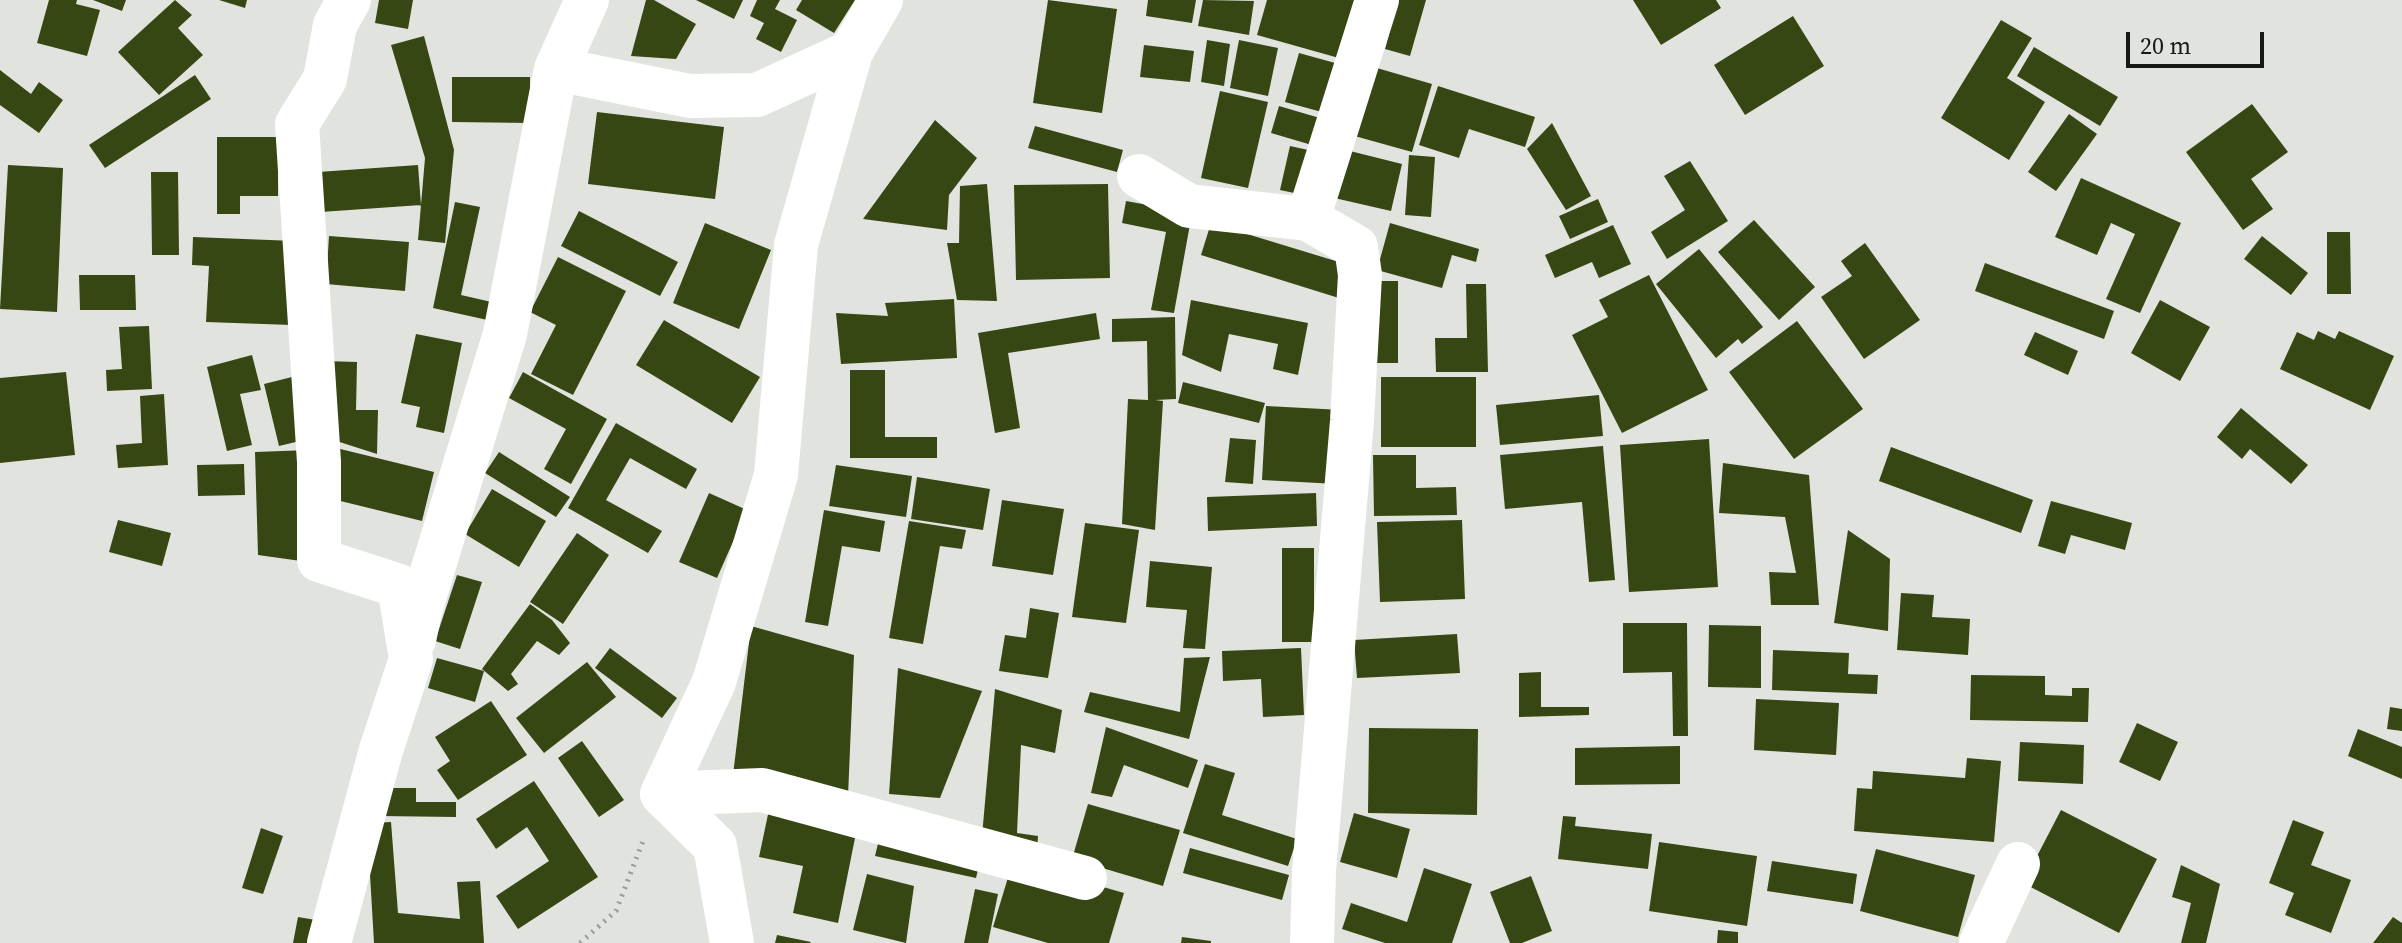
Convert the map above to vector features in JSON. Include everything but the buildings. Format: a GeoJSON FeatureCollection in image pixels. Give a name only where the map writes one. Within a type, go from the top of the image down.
{"type":"FeatureCollection","features":[{"type":"Feature","properties":{"kind":"street"},"geometry":{"type":"LineString","coordinates":[[349,0],[335,25],[325,79],[297,124],[319,462],[319,560],[399,586],[411,659]]}},
{"type":"Feature","properties":{"kind":"street"},"geometry":{"type":"LineString","coordinates":[[329,943],[381,750],[411,659],[420,611],[505,334],[556,69],[587,0]]}},
{"type":"Feature","properties":{"kind":"street"},"geometry":{"type":"LineString","coordinates":[[662,794],[714,682],[776,475],[796,245],[851,52],[881,0]]}},
{"type":"Feature","properties":{"kind":"street"},"geometry":{"type":"LineString","coordinates":[[1308,219],[1377,0]]}},
{"type":"Feature","properties":{"kind":"street"},"geometry":{"type":"LineString","coordinates":[[556,69],[690,96],[757,95],[851,52]]}},
{"type":"Feature","properties":{"kind":"street"},"geometry":{"type":"LineString","coordinates":[[1139,176],[1189,206],[1308,219],[1356,247],[1360,275],[1352,421],[1314,871],[1312,943]]}},
{"type":"Feature","properties":{"kind":"street"},"geometry":{"type":"LineString","coordinates":[[662,794],[762,790],[1085,878]]}},
{"type":"Feature","properties":{"kind":"street"},"geometry":{"type":"LineString","coordinates":[[662,794],[715,846],[732,943]]}},
{"type":"Feature","properties":{"kind":"street"},"geometry":{"type":"LineString","coordinates":[[1981,943],[2018,864]]}},
{"type":"Feature","properties":{"kind":"path"},"geometry":{"type":"LineString","coordinates":[[580,943],[616,911],[662,794]]}}]}
